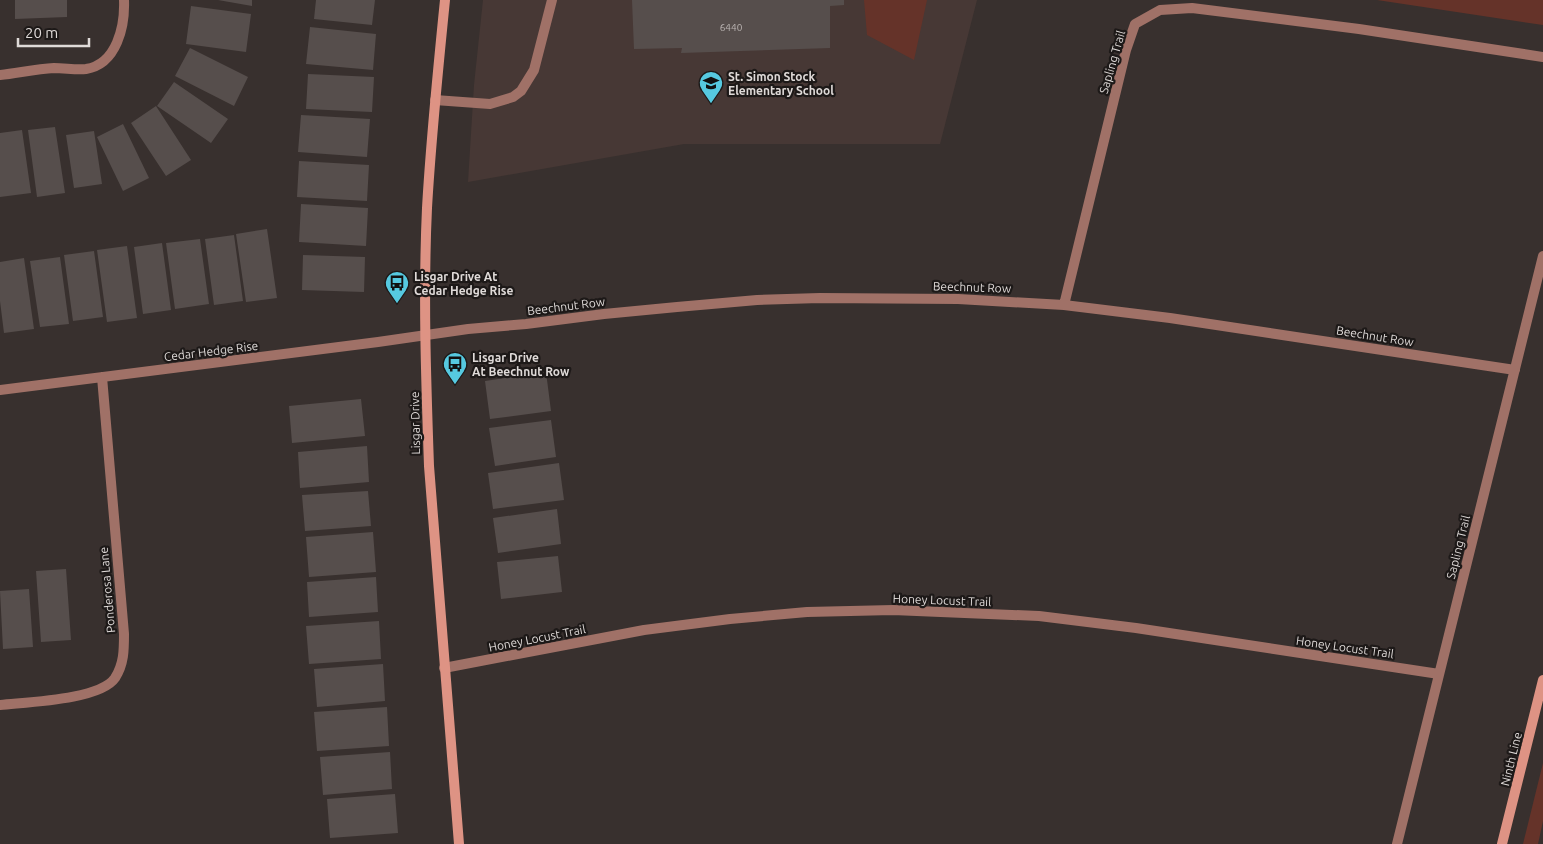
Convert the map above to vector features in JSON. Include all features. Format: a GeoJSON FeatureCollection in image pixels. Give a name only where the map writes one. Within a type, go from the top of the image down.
{"type":"FeatureCollection","features":[{"type":"Feature","properties":{"kind":"street"},"geometry":{"type":"LineString","coordinates":[[0,75],[54,68],[86,68],[103,62],[116,47],[125,16],[124,0]]}},
{"type":"Feature","properties":{"kind":"street","name":"Lisgar Drive"},"geometry":{"type":"LineString","coordinates":[[445,0],[434,100],[427,209],[426,335],[429,466],[459,844]]}},
{"type":"Feature","properties":{"kind":"street"},"geometry":{"type":"LineString","coordinates":[[434,100],[490,104],[513,97],[521,91],[534,70],[552,0]]}},
{"type":"Feature","properties":{"kind":"street","name":"Sapling Trail"},"geometry":{"type":"LineString","coordinates":[[1064,305],[1126,50],[1136,24],[1160,10],[1192,8],[1359,29],[1543,57]]}},
{"type":"Feature","properties":{"kind":"street","name":"Sapling Trail"},"geometry":{"type":"LineString","coordinates":[[1397,844],[1543,256]]}},
{"type":"Feature","properties":{"kind":"street","name":"Beechnut Row"},"geometry":{"type":"LineString","coordinates":[[426,335],[604,314],[757,300],[958,299],[1064,305],[1170,318],[1515,370]]}},
{"type":"Feature","properties":{"kind":"street","name":"Cedar Hedge Rise"},"geometry":{"type":"LineString","coordinates":[[0,390],[426,335]]}},
{"type":"Feature","properties":{"kind":"street","name":"Ponderosa Lane"},"geometry":{"type":"LineString","coordinates":[[0,705],[91,693],[104,688],[114,680],[121,667],[124,651],[124,634],[102,377]]}},
{"type":"Feature","properties":{"kind":"street","name":"Honey Locust Trail"},"geometry":{"type":"LineString","coordinates":[[444,668],[644,630],[730,618],[807,612],[893,610],[972,612],[1058,618],[1439,674]]}},
{"type":"Feature","properties":{"kind":"street","name":"Ninth Line"},"geometry":{"type":"LineString","coordinates":[[1502,844],[1543,680]]}},
{"type":"Feature","properties":{"kind":"shaded area","name":"St. Simon Stock Elementary School"},"geometry":{"type":"Polygon","coordinates":[[[483,0],[977,0],[940,144],[684,144],[468,182],[474,85],[483,0]]]}},
{"type":"Feature","properties":{"kind":"shaded area"},"geometry":{"type":"Polygon","coordinates":[[[864,0],[927,0],[914,60],[867,35],[864,0]]]}},
{"type":"Feature","properties":{"kind":"shaded area"},"geometry":{"type":"Polygon","coordinates":[[[1377,0],[1543,0],[1543,25],[1377,0]]]}},
{"type":"Feature","properties":{"kind":"shaded area"},"geometry":{"type":"Polygon","coordinates":[[[1543,763],[1543,821],[1538,844],[1523,844],[1543,763]]]}},
{"type":"Feature","properties":{"kind":"building"},"geometry":{"type":"Polygon","coordinates":[[[15,0],[67,0],[67,17],[15,19],[15,0]]]}},
{"type":"Feature","properties":{"kind":"building"},"geometry":{"type":"Polygon","coordinates":[[[218,0],[252,0],[252,6],[218,0]]]}},
{"type":"Feature","properties":{"kind":"building"},"geometry":{"type":"Polygon","coordinates":[[[316,0],[375,0],[372,25],[314,19],[316,0]]]}},
{"type":"Feature","properties":{"kind":"building","name":"St. Simon Stock Elementary School"},"geometry":{"type":"Polygon","coordinates":[[[632,0],[844,0],[844,5],[830,6],[830,48],[681,53],[682,48],[634,49],[632,0]]]}},
{"type":"Feature","properties":{"kind":"building"},"geometry":{"type":"Polygon","coordinates":[[[191,6],[251,14],[246,52],[186,44],[191,6]]]}},
{"type":"Feature","properties":{"kind":"building"},"geometry":{"type":"Polygon","coordinates":[[[310,27],[376,34],[373,70],[306,64],[310,27]]]}},
{"type":"Feature","properties":{"kind":"building"},"geometry":{"type":"Polygon","coordinates":[[[190,48],[248,77],[234,106],[175,76],[190,48]]]}},
{"type":"Feature","properties":{"kind":"building"},"geometry":{"type":"Polygon","coordinates":[[[308,74],[374,77],[372,112],[306,109],[308,74]]]}},
{"type":"Feature","properties":{"kind":"building"},"geometry":{"type":"Polygon","coordinates":[[[174,82],[228,119],[211,143],[157,106],[174,82]]]}},
{"type":"Feature","properties":{"kind":"building"},"geometry":{"type":"Polygon","coordinates":[[[156,106],[191,160],[166,176],[131,123],[156,106]]]}},
{"type":"Feature","properties":{"kind":"building"},"geometry":{"type":"Polygon","coordinates":[[[301,115],[370,119],[367,157],[298,152],[301,115]]]}},
{"type":"Feature","properties":{"kind":"building"},"geometry":{"type":"Polygon","coordinates":[[[123,124],[149,178],[123,191],[97,137],[123,124]]]}},
{"type":"Feature","properties":{"kind":"building"},"geometry":{"type":"Polygon","coordinates":[[[55,127],[65,193],[37,197],[28,130],[55,127]]]}},
{"type":"Feature","properties":{"kind":"building"},"geometry":{"type":"Polygon","coordinates":[[[22,130],[31,193],[0,197],[0,133],[22,130]]]}},
{"type":"Feature","properties":{"kind":"building"},"geometry":{"type":"Polygon","coordinates":[[[94,131],[102,184],[74,188],[66,135],[94,131]]]}},
{"type":"Feature","properties":{"kind":"building"},"geometry":{"type":"Polygon","coordinates":[[[299,161],[369,165],[367,201],[297,197],[299,161]]]}},
{"type":"Feature","properties":{"kind":"building"},"geometry":{"type":"Polygon","coordinates":[[[301,204],[368,208],[366,246],[299,242],[301,204]]]}},
{"type":"Feature","properties":{"kind":"building"},"geometry":{"type":"Polygon","coordinates":[[[267,229],[277,298],[246,302],[236,234],[267,229]]]}},
{"type":"Feature","properties":{"kind":"building"},"geometry":{"type":"Polygon","coordinates":[[[234,235],[243,301],[214,305],[205,239],[234,235]]]}},
{"type":"Feature","properties":{"kind":"building"},"geometry":{"type":"Polygon","coordinates":[[[200,239],[209,304],[175,309],[166,243],[200,239]]]}},
{"type":"Feature","properties":{"kind":"building"},"geometry":{"type":"Polygon","coordinates":[[[162,243],[171,310],[143,314],[134,247],[162,243]]]}},
{"type":"Feature","properties":{"kind":"building"},"geometry":{"type":"Polygon","coordinates":[[[127,246],[137,318],[107,322],[97,250],[127,246]]]}},
{"type":"Feature","properties":{"kind":"building"},"geometry":{"type":"Polygon","coordinates":[[[94,251],[103,317],[73,321],[64,255],[94,251]]]}},
{"type":"Feature","properties":{"kind":"building"},"geometry":{"type":"Polygon","coordinates":[[[303,255],[365,257],[364,292],[302,290],[303,255]]]}},
{"type":"Feature","properties":{"kind":"building"},"geometry":{"type":"Polygon","coordinates":[[[60,257],[69,324],[40,327],[30,261],[60,257]]]}},
{"type":"Feature","properties":{"kind":"building"},"geometry":{"type":"Polygon","coordinates":[[[24,258],[34,329],[4,333],[0,301],[0,262],[24,258]]]}},
{"type":"Feature","properties":{"kind":"building"},"geometry":{"type":"Polygon","coordinates":[[[546,372],[551,411],[490,419],[485,381],[546,372]]]}},
{"type":"Feature","properties":{"kind":"building"},"geometry":{"type":"Polygon","coordinates":[[[361,399],[365,436],[292,443],[289,406],[361,399]]]}},
{"type":"Feature","properties":{"kind":"building"},"geometry":{"type":"Polygon","coordinates":[[[551,420],[556,457],[495,466],[489,428],[551,420]]]}},
{"type":"Feature","properties":{"kind":"building"},"geometry":{"type":"Polygon","coordinates":[[[367,446],[369,482],[300,488],[298,452],[367,446]]]}},
{"type":"Feature","properties":{"kind":"building"},"geometry":{"type":"Polygon","coordinates":[[[559,463],[564,500],[493,509],[488,473],[559,463]]]}},
{"type":"Feature","properties":{"kind":"building"},"geometry":{"type":"Polygon","coordinates":[[[368,491],[371,526],[305,531],[302,495],[368,491]]]}},
{"type":"Feature","properties":{"kind":"building"},"geometry":{"type":"Polygon","coordinates":[[[557,509],[561,544],[498,553],[493,518],[557,509]]]}},
{"type":"Feature","properties":{"kind":"building"},"geometry":{"type":"Polygon","coordinates":[[[373,532],[376,572],[309,577],[306,537],[373,532]]]}},
{"type":"Feature","properties":{"kind":"building"},"geometry":{"type":"Polygon","coordinates":[[[558,556],[562,592],[501,599],[497,562],[558,556]]]}},
{"type":"Feature","properties":{"kind":"building"},"geometry":{"type":"Polygon","coordinates":[[[66,569],[71,640],[41,642],[36,571],[66,569]]]}},
{"type":"Feature","properties":{"kind":"building"},"geometry":{"type":"Polygon","coordinates":[[[376,577],[378,612],[309,617],[307,582],[376,577]]]}},
{"type":"Feature","properties":{"kind":"building"},"geometry":{"type":"Polygon","coordinates":[[[29,589],[33,647],[3,649],[0,591],[29,589]]]}},
{"type":"Feature","properties":{"kind":"building"},"geometry":{"type":"Polygon","coordinates":[[[379,621],[381,659],[309,664],[306,626],[379,621]]]}},
{"type":"Feature","properties":{"kind":"building"},"geometry":{"type":"Polygon","coordinates":[[[383,664],[385,701],[317,707],[314,669],[383,664]]]}},
{"type":"Feature","properties":{"kind":"building"},"geometry":{"type":"Polygon","coordinates":[[[387,707],[389,746],[317,751],[314,712],[387,707]]]}},
{"type":"Feature","properties":{"kind":"building"},"geometry":{"type":"Polygon","coordinates":[[[390,752],[392,789],[323,795],[320,757],[390,752]]]}},
{"type":"Feature","properties":{"kind":"building"},"geometry":{"type":"Polygon","coordinates":[[[395,794],[398,833],[330,838],[327,799],[395,794]]]}},
{"type":"Feature","properties":{"kind":"place","name":"St. Simon Stock Elementary School"},"geometry":{"type":"Point","coordinates":[711,104]}},
{"type":"Feature","properties":{"kind":"place","name":"Lisgar Drive At Cedar Hedge Rise"},"geometry":{"type":"Point","coordinates":[397,304]}},
{"type":"Feature","properties":{"kind":"place","name":"Lisgar Drive At Beechnut Row"},"geometry":{"type":"Point","coordinates":[455,385]}}]}
